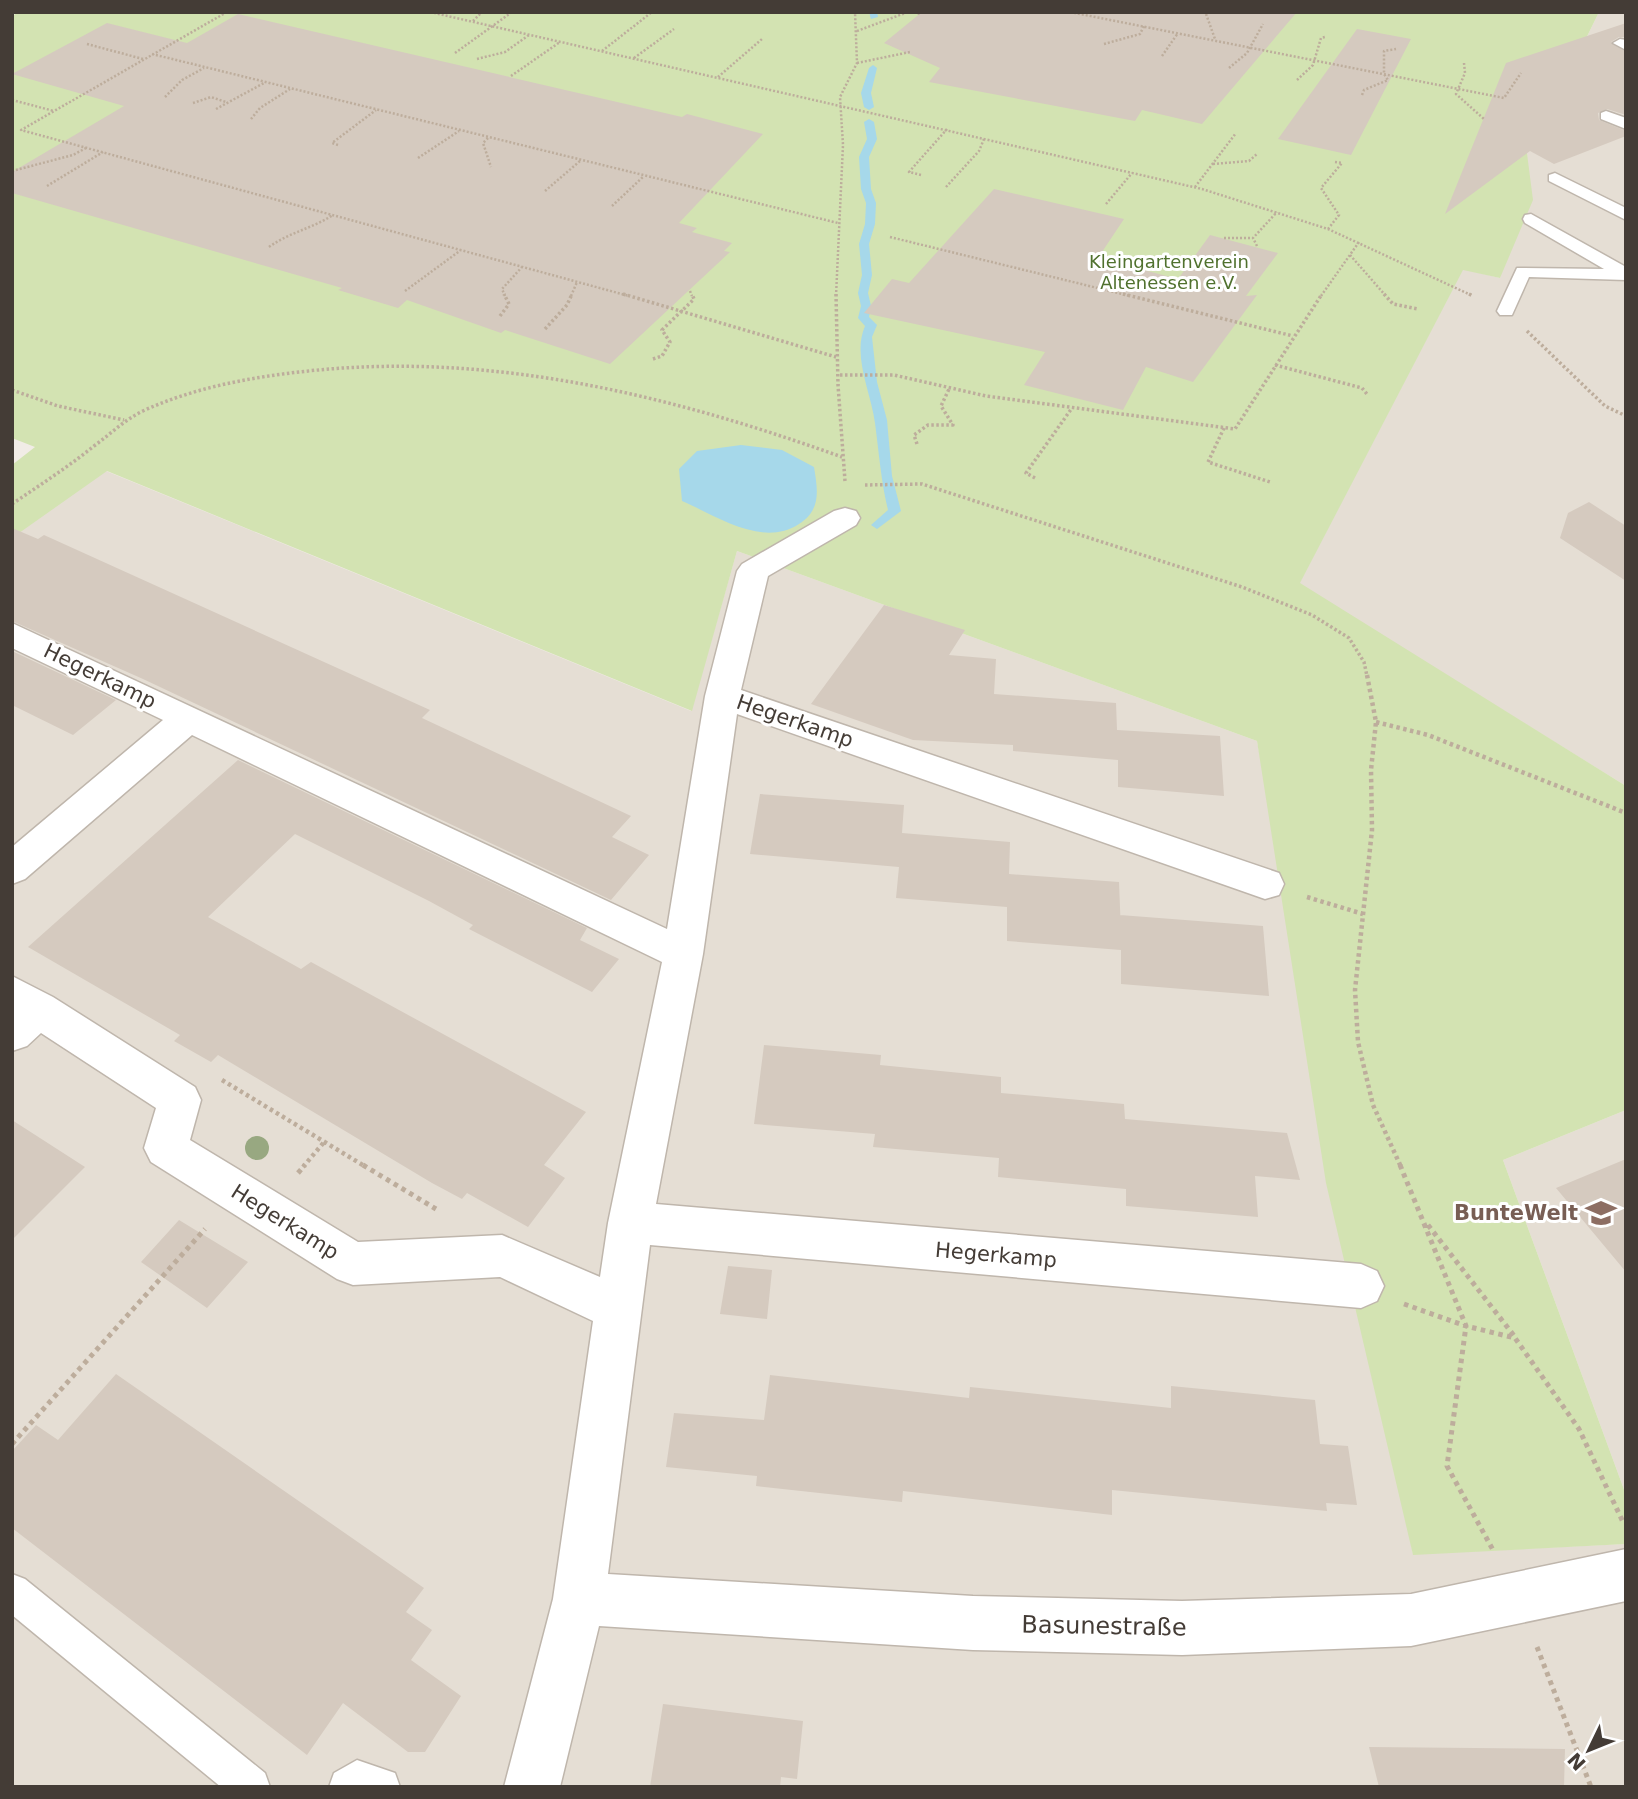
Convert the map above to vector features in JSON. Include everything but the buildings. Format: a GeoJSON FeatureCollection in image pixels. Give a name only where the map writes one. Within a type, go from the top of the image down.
{"type":"FeatureCollection","features":[{"type":"Feature","properties":{"kind":"street","name":"Hegerkamp"},"geometry":{"type":"LineString","coordinates":[[532,1787],[579,1599],[630,1223],[683,954],[722,696],[753,571],[845,518]]}},
{"type":"Feature","properties":{"kind":"street","name":"Hegerkamp"},"geometry":{"type":"LineString","coordinates":[[12,634],[683,954]]}},
{"type":"Feature","properties":{"kind":"street","name":"Hegerkamp"},"geometry":{"type":"LineString","coordinates":[[722,696],[1265,884]]}},
{"type":"Feature","properties":{"kind":"street","name":"Hegerkamp"},"geometry":{"type":"LineString","coordinates":[[12,869],[187,719]]}},
{"type":"Feature","properties":{"kind":"street"},"geometry":{"type":"LineString","coordinates":[[21,1012],[180,1100]]}},
{"type":"Feature","properties":{"kind":"street","name":"Hegerkamp"},"geometry":{"type":"LineString","coordinates":[[180,1100],[166,1148],[353,1264],[502,1256],[618,1308]]}},
{"type":"Feature","properties":{"kind":"street","name":"Hegerkamp"},"geometry":{"type":"LineString","coordinates":[[630,1223],[1362,1286]]}},
{"type":"Feature","properties":{"kind":"street","name":"Basunestraße"},"geometry":{"type":"LineString","coordinates":[[579,1599],[972,1623],[1182,1628],[1411,1620],[1626,1575]]}},
{"type":"Feature","properties":{"kind":"lane"},"geometry":{"type":"LineString","coordinates":[[1606,116],[1626,124]]}},
{"type":"Feature","properties":{"kind":"lane"},"geometry":{"type":"LineString","coordinates":[[1555,178],[1626,215]]}},
{"type":"Feature","properties":{"kind":"lane"},"geometry":{"type":"LineString","coordinates":[[1531,219],[1626,275]]}},
{"type":"Feature","properties":{"kind":"lane"},"geometry":{"type":"LineString","coordinates":[[1506,311],[1523,272],[1626,275]]}},
{"type":"Feature","properties":{"kind":"lane"},"geometry":{"type":"LineString","coordinates":[[12,1592],[251,1787]]}},
{"type":"Feature","properties":{"kind":"lane"},"geometry":{"type":"LineString","coordinates":[[348,1787],[357,1779],[381,1787]]}},
{"type":"Feature","properties":{"kind":"path"},"geometry":{"type":"LineString","coordinates":[[227,12],[22,130],[681,310],[836,357]]}},
{"type":"Feature","properties":{"kind":"path"},"geometry":{"type":"LineString","coordinates":[[430,12],[1195,187],[1328,229],[1506,311],[1605,405],[1626,416]]}},
{"type":"Feature","properties":{"kind":"path"},"geometry":{"type":"LineString","coordinates":[[472,22],[482,12]]}},
{"type":"Feature","properties":{"kind":"path"},"geometry":{"type":"LineString","coordinates":[[455,53],[512,12]]}},
{"type":"Feature","properties":{"kind":"path"},"geometry":{"type":"LineString","coordinates":[[601,51],[652,12]]}},
{"type":"Feature","properties":{"kind":"path"},"geometry":{"type":"LineString","coordinates":[[12,504],[98,444],[125,420],[180,398],[234,381],[310,370],[425,362],[518,370],[618,389],[764,428],[842,457],[840,375],[836,357],[838,223],[845,122],[839,97],[857,63],[855,12]]}},
{"type":"Feature","properties":{"kind":"path"},"geometry":{"type":"LineString","coordinates":[[857,31],[908,12]]}},
{"type":"Feature","properties":{"kind":"path"},"geometry":{"type":"LineString","coordinates":[[914,12],[920,14]]}},
{"type":"Feature","properties":{"kind":"path"},"geometry":{"type":"LineString","coordinates":[[1070,12],[1504,98],[1521,73]]}},
{"type":"Feature","properties":{"kind":"path"},"geometry":{"type":"LineString","coordinates":[[1206,14],[1215,40]]}},
{"type":"Feature","properties":{"kind":"path"},"geometry":{"type":"LineString","coordinates":[[1229,68],[1250,47],[1263,24]]}},
{"type":"Feature","properties":{"kind":"path"},"geometry":{"type":"LineString","coordinates":[[1104,44],[1140,34],[1144,26]]}},
{"type":"Feature","properties":{"kind":"path"},"geometry":{"type":"LineString","coordinates":[[634,58],[674,29]]}},
{"type":"Feature","properties":{"kind":"path"},"geometry":{"type":"LineString","coordinates":[[1162,56],[1178,33]]}},
{"type":"Feature","properties":{"kind":"path"},"geometry":{"type":"LineString","coordinates":[[477,59],[505,52],[529,35]]}},
{"type":"Feature","properties":{"kind":"path"},"geometry":{"type":"LineString","coordinates":[[1297,80],[1297,76],[1313,65],[1321,38],[1325,37]]}},
{"type":"Feature","properties":{"kind":"path"},"geometry":{"type":"LineString","coordinates":[[717,78],[762,39]]}},
{"type":"Feature","properties":{"kind":"path"},"geometry":{"type":"LineString","coordinates":[[511,76],[561,42]]}},
{"type":"Feature","properties":{"kind":"path"},"geometry":{"type":"LineString","coordinates":[[87,44],[143,59]]}},
{"type":"Feature","properties":{"kind":"path"},"geometry":{"type":"LineString","coordinates":[[1362,95],[1364,90],[1388,80],[1384,74],[1384,51],[1396,49]]}},
{"type":"Feature","properties":{"kind":"path"},"geometry":{"type":"LineString","coordinates":[[857,63],[909,52]]}},
{"type":"Feature","properties":{"kind":"path"},"geometry":{"type":"LineString","coordinates":[[152,54],[838,223]]}},
{"type":"Feature","properties":{"kind":"path"},"geometry":{"type":"LineString","coordinates":[[1464,63],[1465,73],[1456,94],[1484,119]]}},
{"type":"Feature","properties":{"kind":"path"},"geometry":{"type":"LineString","coordinates":[[166,97],[182,80],[205,68]]}},
{"type":"Feature","properties":{"kind":"path"},"geometry":{"type":"LineString","coordinates":[[216,109],[265,82]]}},
{"type":"Feature","properties":{"kind":"path"},"geometry":{"type":"LineString","coordinates":[[251,119],[260,108],[290,89]]}},
{"type":"Feature","properties":{"kind":"path"},"geometry":{"type":"LineString","coordinates":[[193,103],[211,97],[227,103]]}},
{"type":"Feature","properties":{"kind":"path"},"geometry":{"type":"LineString","coordinates":[[12,100],[54,111]]}},
{"type":"Feature","properties":{"kind":"path"},"geometry":{"type":"LineString","coordinates":[[338,145],[332,143],[339,135],[377,110]]}},
{"type":"Feature","properties":{"kind":"path"},"geometry":{"type":"LineString","coordinates":[[921,175],[909,172],[947,129]]}},
{"type":"Feature","properties":{"kind":"path"},"geometry":{"type":"LineString","coordinates":[[418,158],[460,130]]}},
{"type":"Feature","properties":{"kind":"path"},"geometry":{"type":"LineString","coordinates":[[1195,187],[1236,133]]}},
{"type":"Feature","properties":{"kind":"path"},"geometry":{"type":"LineString","coordinates":[[489,138],[484,143],[491,167]]}},
{"type":"Feature","properties":{"kind":"path"},"geometry":{"type":"LineString","coordinates":[[946,187],[979,151],[984,138]]}},
{"type":"Feature","properties":{"kind":"path"},"geometry":{"type":"LineString","coordinates":[[12,171],[73,155],[87,148]]}},
{"type":"Feature","properties":{"kind":"path"},"geometry":{"type":"LineString","coordinates":[[47,186],[103,152]]}},
{"type":"Feature","properties":{"kind":"path"},"geometry":{"type":"LineString","coordinates":[[1212,164],[1249,161],[1257,154]]}},
{"type":"Feature","properties":{"kind":"path"},"geometry":{"type":"LineString","coordinates":[[545,191],[581,160]]}},
{"type":"Feature","properties":{"kind":"path"},"geometry":{"type":"LineString","coordinates":[[1328,229],[1339,215],[1321,188],[1342,163],[1335,162]]}},
{"type":"Feature","properties":{"kind":"path"},"geometry":{"type":"LineString","coordinates":[[1106,204],[1132,173]]}},
{"type":"Feature","properties":{"kind":"path"},"geometry":{"type":"LineString","coordinates":[[612,206],[644,176]]}},
{"type":"Feature","properties":{"kind":"path"},"geometry":{"type":"LineString","coordinates":[[1224,239],[1253,238],[1277,212]]}},
{"type":"Feature","properties":{"kind":"path"},"geometry":{"type":"LineString","coordinates":[[269,247],[289,233],[314,227],[333,215]]}},
{"type":"Feature","properties":{"kind":"path"},"geometry":{"type":"LineString","coordinates":[[890,237],[1293,336]]}},
{"type":"Feature","properties":{"kind":"path"},"geometry":{"type":"LineString","coordinates":[[1253,238],[1257,246]]}},
{"type":"Feature","properties":{"kind":"path"},"geometry":{"type":"LineString","coordinates":[[840,375],[878,374],[949,389],[1072,408],[1235,429],[1293,336],[1359,242]]}},
{"type":"Feature","properties":{"kind":"path"},"geometry":{"type":"LineString","coordinates":[[405,291],[461,250]]}},
{"type":"Feature","properties":{"kind":"path"},"geometry":{"type":"LineString","coordinates":[[1350,254],[1393,304],[1418,309]]}},
{"type":"Feature","properties":{"kind":"path"},"geometry":{"type":"LineString","coordinates":[[500,316],[509,304],[502,289],[522,267]]}},
{"type":"Feature","properties":{"kind":"path"},"geometry":{"type":"LineString","coordinates":[[545,329],[567,305],[577,282]]}},
{"type":"Feature","properties":{"kind":"path"},"geometry":{"type":"LineString","coordinates":[[653,359],[662,356],[670,342],[662,330],[694,299],[690,291]]}},
{"type":"Feature","properties":{"kind":"path"},"geometry":{"type":"LineString","coordinates":[[1275,365],[1362,388],[1367,394]]}},
{"type":"Feature","properties":{"kind":"path"},"geometry":{"type":"LineString","coordinates":[[917,444],[914,435],[928,425],[953,425],[941,406],[949,389]]}},
{"type":"Feature","properties":{"kind":"path"},"geometry":{"type":"LineString","coordinates":[[12,390],[58,406],[125,420]]}},
{"type":"Feature","properties":{"kind":"path"},"geometry":{"type":"LineString","coordinates":[[1035,478],[1027,473],[1072,408]]}},
{"type":"Feature","properties":{"kind":"path"},"geometry":{"type":"LineString","coordinates":[[1224,428],[1208,462],[1270,482]]}},
{"type":"Feature","properties":{"kind":"path"},"geometry":{"type":"LineString","coordinates":[[880,484],[922,484],[1253,592],[1312,615],[1349,638],[1364,662],[1376,722],[1371,770],[1372,830],[1355,990],[1358,1042],[1373,1105],[1424,1219],[1466,1326],[1447,1466],[1519,1599],[1591,1787]]}},
{"type":"Feature","properties":{"kind":"path"},"geometry":{"type":"LineString","coordinates":[[1376,722],[1428,735],[1626,813]]}},
{"type":"Feature","properties":{"kind":"path"},"geometry":{"type":"LineString","coordinates":[[1265,884],[1363,914]]}},
{"type":"Feature","properties":{"kind":"path"},"geometry":{"type":"LineString","coordinates":[[180,1100],[224,1080],[443,1214],[502,1256]]}},
{"type":"Feature","properties":{"kind":"path"},"geometry":{"type":"LineString","coordinates":[[12,1444],[239,1192]]}},
{"type":"Feature","properties":{"kind":"path"},"geometry":{"type":"LineString","coordinates":[[1424,1219],[1515,1338],[1579,1429],[1626,1529]]}},
{"type":"Feature","properties":{"kind":"path"},"geometry":{"type":"LineString","coordinates":[[1362,1286],[1466,1326],[1515,1338]]}},
{"type":"Feature","properties":{"kind":"shaded area"},"geometry":{"type":"Polygon","coordinates":[[[1599,12],[1626,12],[1626,786],[1299,584],[1463,269],[1500,278],[1525,139],[1573,65],[1599,12]]]}},
{"type":"Feature","properties":{"kind":"shaded area"},"geometry":{"type":"Polygon","coordinates":[[[106,471],[691,711],[737,551],[1257,741],[1413,1554],[1626,1544],[1626,1787],[12,1787],[12,528],[106,471]]]}},
{"type":"Feature","properties":{"kind":"shaded area"},"geometry":{"type":"Polygon","coordinates":[[[1626,1110],[1626,1495],[1503,1160],[1626,1110]]]}},
{"type":"Feature","properties":{"kind":"green space","name":"Kleingartenverein Altenessen e.V."},"geometry":{"type":"Polygon","coordinates":[[[19,12],[1599,12],[1573,65],[1525,138],[1533,200],[1500,278],[1463,270],[1300,583],[1626,786],[1626,1110],[1503,1160],[1626,1495],[1626,1544],[1413,1555],[1326,1183],[1257,741],[737,551],[692,711],[107,471],[12,538],[12,465],[35,447],[12,438],[12,16],[19,12]]]}},
{"type":"Feature","properties":{"kind":"water"},"geometry":{"type":"Polygon","coordinates":[[[741,445],[782,450],[814,467],[816,499],[806,519],[785,531],[755,531],[725,521],[682,501],[679,469],[697,451],[741,445]]]}},
{"type":"Feature","properties":{"kind":"waterway"},"geometry":{"type":"LineString","coordinates":[[873,12],[874,17]]}},
{"type":"Feature","properties":{"kind":"waterway"},"geometry":{"type":"LineString","coordinates":[[869,107],[866,93],[873,68]]}},
{"type":"Feature","properties":{"kind":"waterway"},"geometry":{"type":"LineString","coordinates":[[869,122],[872,139],[864,157],[866,189],[871,203],[870,224],[864,244],[867,275],[863,293],[866,306],[863,318],[871,325],[866,337],[871,382],[881,420],[886,476],[895,511],[877,525]]}},
{"type":"Feature","properties":{"kind":"place","name":"BunteWelt"},"geometry":{"type":"Point","coordinates":[1601,1213]}}]}
